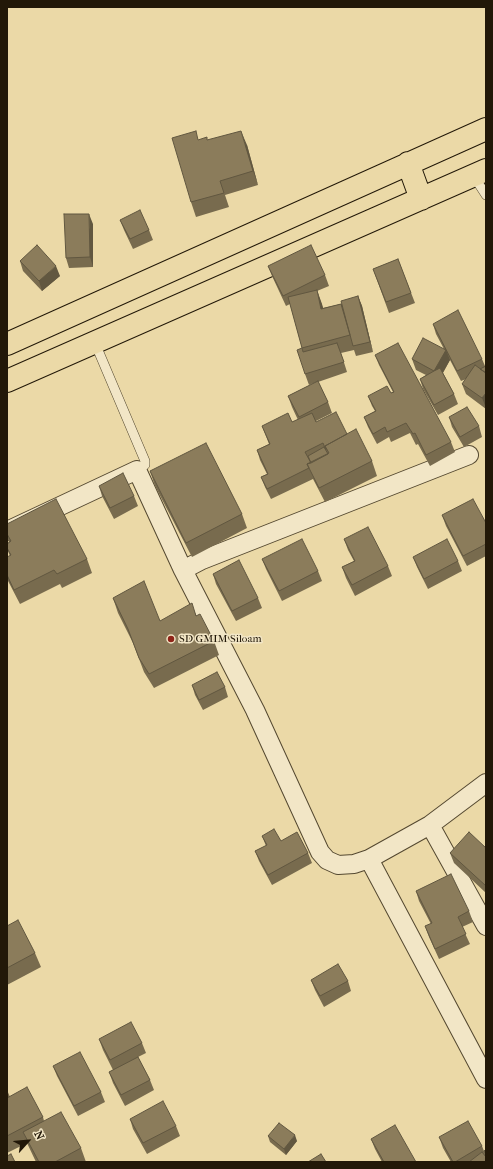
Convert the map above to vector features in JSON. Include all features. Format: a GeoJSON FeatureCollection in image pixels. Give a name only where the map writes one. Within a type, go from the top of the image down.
{"type":"FeatureCollection","features":[{"type":"Feature","properties":{"kind":"highway"},"geometry":{"type":"LineString","coordinates":[[9,339],[486,129]]}},
{"type":"Feature","properties":{"kind":"highway"},"geometry":{"type":"LineString","coordinates":[[408,163],[421,199]]}},
{"type":"Feature","properties":{"kind":"highway"},"geometry":{"type":"LineString","coordinates":[[7,381],[479,173]]}},
{"type":"Feature","properties":{"kind":"street"},"geometry":{"type":"LineString","coordinates":[[183,570],[202,560],[469,455]]}},
{"type":"Feature","properties":{"kind":"street"},"geometry":{"type":"LineString","coordinates":[[7,531],[137,470],[183,570],[255,710],[320,852],[326,860],[338,865],[354,864],[369,859],[430,825],[486,784]]}},
{"type":"Feature","properties":{"kind":"street"},"geometry":{"type":"LineString","coordinates":[[430,825],[486,926]]}},
{"type":"Feature","properties":{"kind":"street"},"geometry":{"type":"LineString","coordinates":[[369,859],[486,1079]]}},
{"type":"Feature","properties":{"kind":"lane"},"geometry":{"type":"LineString","coordinates":[[479,173],[486,195]]}},
{"type":"Feature","properties":{"kind":"lane"},"geometry":{"type":"LineString","coordinates":[[95,343],[145,461],[145,465],[137,470]]}},
{"type":"Feature","properties":{"kind":"building"},"geometry":{"type":"Polygon","coordinates":[[[196,131],[198,140],[207,137],[207,140],[241,131],[253,171],[220,181],[224,193],[191,202],[172,138],[196,131]]]}},
{"type":"Feature","properties":{"kind":"building"},"geometry":{"type":"Polygon","coordinates":[[[140,210],[149,230],[130,239],[120,220],[140,210]]]}},
{"type":"Feature","properties":{"kind":"building"},"geometry":{"type":"Polygon","coordinates":[[[64,214],[89,214],[90,257],[66,258],[64,214]]]}},
{"type":"Feature","properties":{"kind":"building"},"geometry":{"type":"Polygon","coordinates":[[[37,245],[56,266],[39,281],[20,261],[37,245]]]}},
{"type":"Feature","properties":{"kind":"building"},"geometry":{"type":"Polygon","coordinates":[[[311,245],[325,275],[283,296],[268,266],[311,245]]]}},
{"type":"Feature","properties":{"kind":"building"},"geometry":{"type":"Polygon","coordinates":[[[398,259],[411,293],[386,302],[373,269],[398,259]]]}},
{"type":"Feature","properties":{"kind":"building"},"geometry":{"type":"Polygon","coordinates":[[[317,290],[321,309],[341,304],[350,335],[302,348],[288,297],[317,290]]]}},
{"type":"Feature","properties":{"kind":"building"},"geometry":{"type":"Polygon","coordinates":[[[358,296],[370,342],[353,346],[341,301],[358,296]]]}},
{"type":"Feature","properties":{"kind":"building"},"geometry":{"type":"Polygon","coordinates":[[[458,310],[482,359],[457,371],[433,324],[458,310]]]}},
{"type":"Feature","properties":{"kind":"building"},"geometry":{"type":"Polygon","coordinates":[[[423,338],[446,350],[434,371],[412,359],[423,338]]]}},
{"type":"Feature","properties":{"kind":"building"},"geometry":{"type":"Polygon","coordinates":[[[337,343],[344,362],[305,374],[297,350],[302,348],[303,352],[337,343]]]}},
{"type":"Feature","properties":{"kind":"building"},"geometry":{"type":"Polygon","coordinates":[[[398,343],[451,442],[426,455],[415,433],[413,434],[406,423],[387,432],[385,427],[373,434],[364,417],[376,411],[368,396],[387,386],[391,393],[394,392],[375,355],[398,343]]]}},
{"type":"Feature","properties":{"kind":"building"},"geometry":{"type":"Polygon","coordinates":[[[475,365],[486,373],[486,393],[482,398],[462,384],[475,365]]]}},
{"type":"Feature","properties":{"kind":"building"},"geometry":{"type":"Polygon","coordinates":[[[486,366],[486,373],[480,369],[486,366]]]}},
{"type":"Feature","properties":{"kind":"building"},"geometry":{"type":"Polygon","coordinates":[[[440,368],[454,394],[434,405],[420,379],[440,368]]]}},
{"type":"Feature","properties":{"kind":"building"},"geometry":{"type":"Polygon","coordinates":[[[318,381],[328,402],[299,417],[288,396],[318,381]]]}},
{"type":"Feature","properties":{"kind":"building"},"geometry":{"type":"Polygon","coordinates":[[[467,407],[479,426],[460,437],[449,417],[467,407]]]}},
{"type":"Feature","properties":{"kind":"building"},"geometry":{"type":"Polygon","coordinates":[[[336,412],[347,434],[325,446],[326,450],[323,443],[305,452],[311,463],[307,464],[309,468],[267,489],[261,477],[268,474],[257,450],[270,444],[262,426],[288,413],[292,422],[312,413],[316,422],[336,412]]]}},
{"type":"Feature","properties":{"kind":"building"},"geometry":{"type":"Polygon","coordinates":[[[356,429],[372,461],[319,488],[307,464],[329,453],[325,446],[356,429]]]}},
{"type":"Feature","properties":{"kind":"building"},"geometry":{"type":"Polygon","coordinates":[[[206,443],[242,514],[186,543],[150,471],[206,443]]]}},
{"type":"Feature","properties":{"kind":"building"},"geometry":{"type":"Polygon","coordinates":[[[324,447],[328,454],[311,463],[308,456],[324,447]]]}},
{"type":"Feature","properties":{"kind":"building"},"geometry":{"type":"Polygon","coordinates":[[[123,473],[134,496],[110,508],[99,486],[123,473]]]}},
{"type":"Feature","properties":{"kind":"building"},"geometry":{"type":"Polygon","coordinates":[[[56,499],[87,559],[57,574],[54,570],[14,590],[7,575],[7,557],[11,555],[7,548],[7,544],[11,541],[7,534],[7,524],[56,499]]]}},
{"type":"Feature","properties":{"kind":"building"},"geometry":{"type":"Polygon","coordinates":[[[473,499],[486,523],[486,544],[463,556],[442,515],[473,499]]]}},
{"type":"Feature","properties":{"kind":"building"},"geometry":{"type":"Polygon","coordinates":[[[368,527],[388,566],[352,585],[342,567],[355,561],[344,539],[368,527]]]}},
{"type":"Feature","properties":{"kind":"building"},"geometry":{"type":"Polygon","coordinates":[[[302,539],[318,571],[279,591],[262,559],[302,539]]]}},
{"type":"Feature","properties":{"kind":"building"},"geometry":{"type":"Polygon","coordinates":[[[447,539],[458,561],[424,579],[413,557],[447,539]]]}},
{"type":"Feature","properties":{"kind":"building"},"geometry":{"type":"Polygon","coordinates":[[[239,560],[258,598],[232,611],[213,574],[239,560]]]}},
{"type":"Feature","properties":{"kind":"building","name":"SD GMIM Siloam"},"geometry":{"type":"Polygon","coordinates":[[[144,581],[160,621],[192,603],[196,616],[200,614],[214,641],[149,674],[139,658],[128,629],[113,598],[144,581]]]}},
{"type":"Feature","properties":{"kind":"building"},"geometry":{"type":"Polygon","coordinates":[[[217,672],[225,687],[199,700],[192,685],[217,672]]]}},
{"type":"Feature","properties":{"kind":"building"},"geometry":{"type":"Polygon","coordinates":[[[274,829],[281,841],[297,832],[308,853],[268,875],[255,851],[267,845],[262,836],[274,829]]]}},
{"type":"Feature","properties":{"kind":"building"},"geometry":{"type":"Polygon","coordinates":[[[469,832],[486,848],[486,886],[450,853],[469,832]]]}},
{"type":"Feature","properties":{"kind":"building"},"geometry":{"type":"Polygon","coordinates":[[[451,874],[469,911],[458,917],[466,934],[435,949],[425,926],[432,923],[416,891],[451,874]]]}},
{"type":"Feature","properties":{"kind":"building"},"geometry":{"type":"Polygon","coordinates":[[[18,920],[35,953],[7,968],[7,926],[18,920]]]}},
{"type":"Feature","properties":{"kind":"building"},"geometry":{"type":"Polygon","coordinates":[[[338,964],[348,981],[320,996],[311,980],[338,964]]]}},
{"type":"Feature","properties":{"kind":"building"},"geometry":{"type":"Polygon","coordinates":[[[131,1022],[142,1043],[110,1060],[99,1039],[131,1022]]]}},
{"type":"Feature","properties":{"kind":"building"},"geometry":{"type":"Polygon","coordinates":[[[80,1052],[101,1092],[74,1106],[53,1066],[80,1052]]]}},
{"type":"Feature","properties":{"kind":"building"},"geometry":{"type":"Polygon","coordinates":[[[138,1057],[150,1080],[121,1095],[109,1072],[138,1057]]]}},
{"type":"Feature","properties":{"kind":"building"},"geometry":{"type":"Polygon","coordinates":[[[27,1087],[43,1117],[7,1136],[7,1098],[27,1087]]]}},
{"type":"Feature","properties":{"kind":"building"},"geometry":{"type":"Polygon","coordinates":[[[163,1101],[176,1126],[143,1143],[130,1119],[163,1101]]]}},
{"type":"Feature","properties":{"kind":"building"},"geometry":{"type":"Polygon","coordinates":[[[61,1112],[81,1148],[55,1162],[39,1162],[23,1132],[61,1112]]]}},
{"type":"Feature","properties":{"kind":"building"},"geometry":{"type":"Polygon","coordinates":[[[468,1121],[482,1146],[453,1162],[439,1137],[468,1121]]]}},
{"type":"Feature","properties":{"kind":"building"},"geometry":{"type":"Polygon","coordinates":[[[279,1123],[295,1135],[284,1149],[268,1136],[279,1123]]]}},
{"type":"Feature","properties":{"kind":"building"},"geometry":{"type":"Polygon","coordinates":[[[395,1125],[416,1162],[384,1162],[371,1139],[395,1125]]]}},
{"type":"Feature","properties":{"kind":"building"},"geometry":{"type":"Polygon","coordinates":[[[482,1152],[486,1157],[486,1162],[469,1162],[482,1152]]]}},
{"type":"Feature","properties":{"kind":"building"},"geometry":{"type":"Polygon","coordinates":[[[11,1154],[15,1162],[7,1162],[7,1156],[11,1154]]]}},
{"type":"Feature","properties":{"kind":"building"},"geometry":{"type":"Polygon","coordinates":[[[321,1154],[326,1162],[308,1162],[321,1154]]]}},
{"type":"Feature","properties":{"kind":"place","name":"SD GMIM Siloam"},"geometry":{"type":"Point","coordinates":[171,639]}}]}
